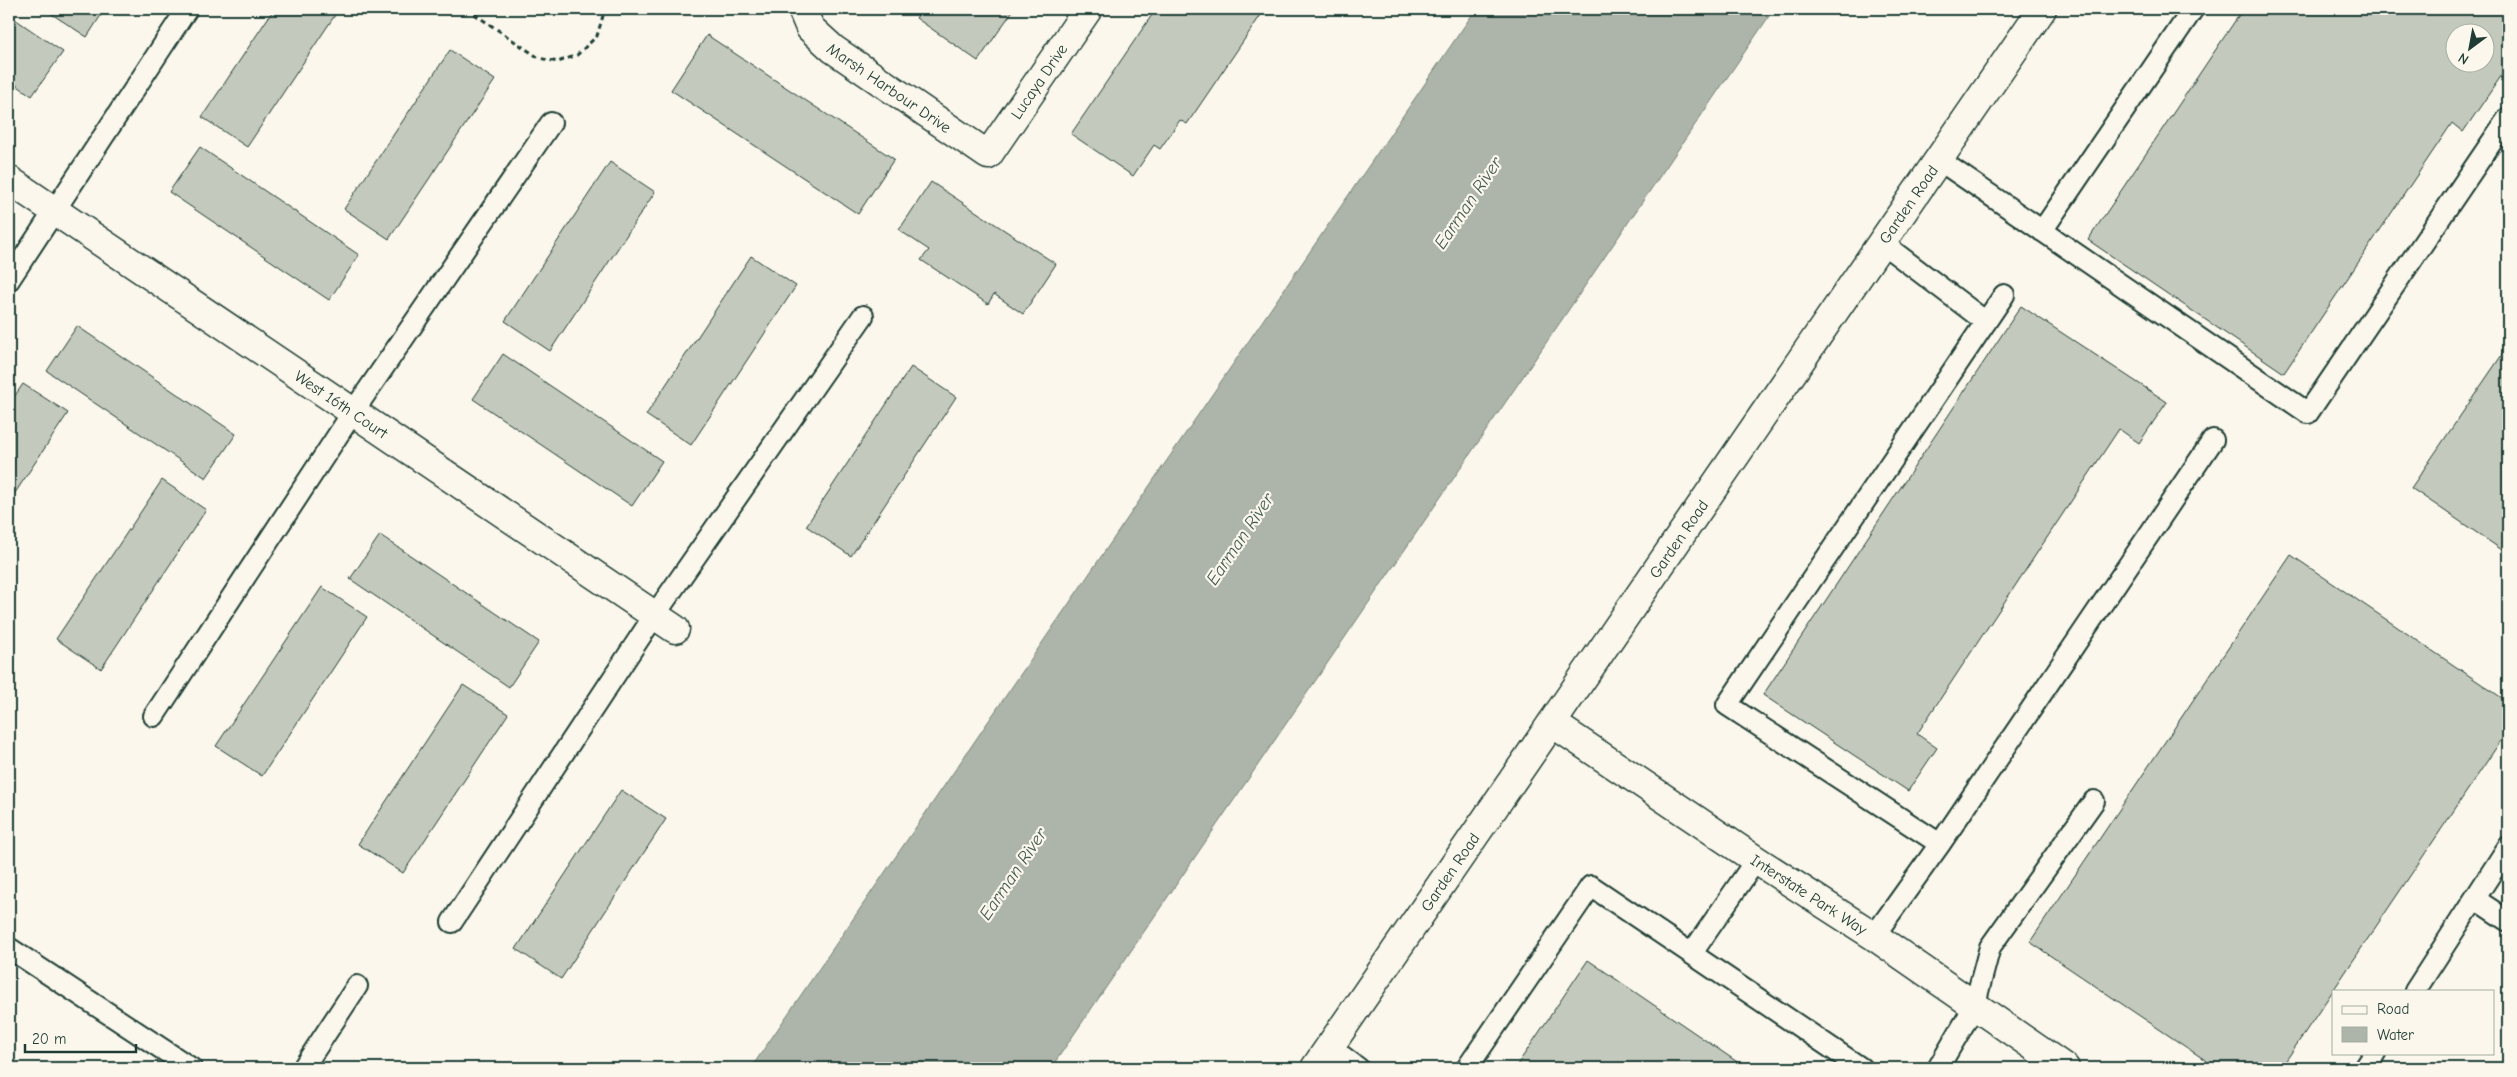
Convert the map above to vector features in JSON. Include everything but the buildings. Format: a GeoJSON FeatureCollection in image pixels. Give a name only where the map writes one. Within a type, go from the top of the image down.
{"type":"FeatureCollection","features":[{"type":"Feature","properties":{"kind":"street","name":"Marsh Harbour Drive"},"geometry":{"type":"LineString","coordinates":[[802,9],[810,28],[833,49],[988,155]]}},
{"type":"Feature","properties":{"kind":"street","name":"Lucaya Drive"},"geometry":{"type":"LineString","coordinates":[[988,155],[1088,9]]}},
{"type":"Feature","properties":{"kind":"street","name":"Garden Road"},"geometry":{"type":"LineString","coordinates":[[1323,1057],[2042,9]]}},
{"type":"Feature","properties":{"kind":"street","name":"West 16th Court"},"geometry":{"type":"LineString","coordinates":[[9,180],[664,622]]}},
{"type":"Feature","properties":{"kind":"street","name":"Interstate Park Way"},"geometry":{"type":"LineString","coordinates":[[1552,722],[1756,860],[1874,936],[1974,1008],[2065,1068]]}},
{"type":"Feature","properties":{"kind":"lane"},"geometry":{"type":"LineString","coordinates":[[9,280],[187,9]]}},
{"type":"Feature","properties":{"kind":"lane"},"geometry":{"type":"LineString","coordinates":[[2042,231],[2193,9]]}},
{"type":"Feature","properties":{"kind":"lane"},"geometry":{"type":"LineString","coordinates":[[1939,160],[2308,413],[2508,118]]}},
{"type":"Feature","properties":{"kind":"lane"},"geometry":{"type":"LineString","coordinates":[[154,716],[353,412],[551,123]]}},
{"type":"Feature","properties":{"kind":"lane"},"geometry":{"type":"LineString","coordinates":[[1882,243],[1986,322]]}},
{"type":"Feature","properties":{"kind":"lane"},"geometry":{"type":"LineString","coordinates":[[1940,844],[1727,705],[2004,295]]}},
{"type":"Feature","properties":{"kind":"lane"},"geometry":{"type":"LineString","coordinates":[[452,922],[664,622],[862,316]]}},
{"type":"Feature","properties":{"kind":"lane"},"geometry":{"type":"LineString","coordinates":[[1874,936],[1940,844],[2213,440]]}},
{"type":"Feature","properties":{"kind":"lane"},"geometry":{"type":"LineString","coordinates":[[1938,1068],[1974,1008],[1990,947],[2094,801]]}},
{"type":"Feature","properties":{"kind":"lane"},"geometry":{"type":"LineString","coordinates":[[2416,990],[2508,847]]}},
{"type":"Feature","properties":{"kind":"lane"},"geometry":{"type":"LineString","coordinates":[[1692,953],[1756,860]]}},
{"type":"Feature","properties":{"kind":"lane"},"geometry":{"type":"LineString","coordinates":[[1466,1068],[1591,886],[1861,1068]]}},
{"type":"Feature","properties":{"kind":"lane"},"geometry":{"type":"LineString","coordinates":[[2475,899],[2508,921]]}},
{"type":"Feature","properties":{"kind":"lane"},"geometry":{"type":"LineString","coordinates":[[9,948],[191,1068]]}},
{"type":"Feature","properties":{"kind":"lane"},"geometry":{"type":"LineString","coordinates":[[303,1068],[358,986]]}},
{"type":"Feature","properties":{"kind":"lane"},"geometry":{"type":"LineString","coordinates":[[2365,1068],[2374,1054]]}},
{"type":"Feature","properties":{"kind":"lane"},"geometry":{"type":"LineString","coordinates":[[1323,1057],[1358,1068]]}},
{"type":"Feature","properties":{"kind":"path"},"geometry":{"type":"LineString","coordinates":[[467,9],[539,58],[558,62],[577,55],[597,36],[605,9]]}},
{"type":"Feature","properties":{"kind":"water","name":"Earman River"},"geometry":{"type":"Polygon","coordinates":[[[1476,9],[1774,9],[1051,1068],[751,1068],[1476,9]]]}}]}
